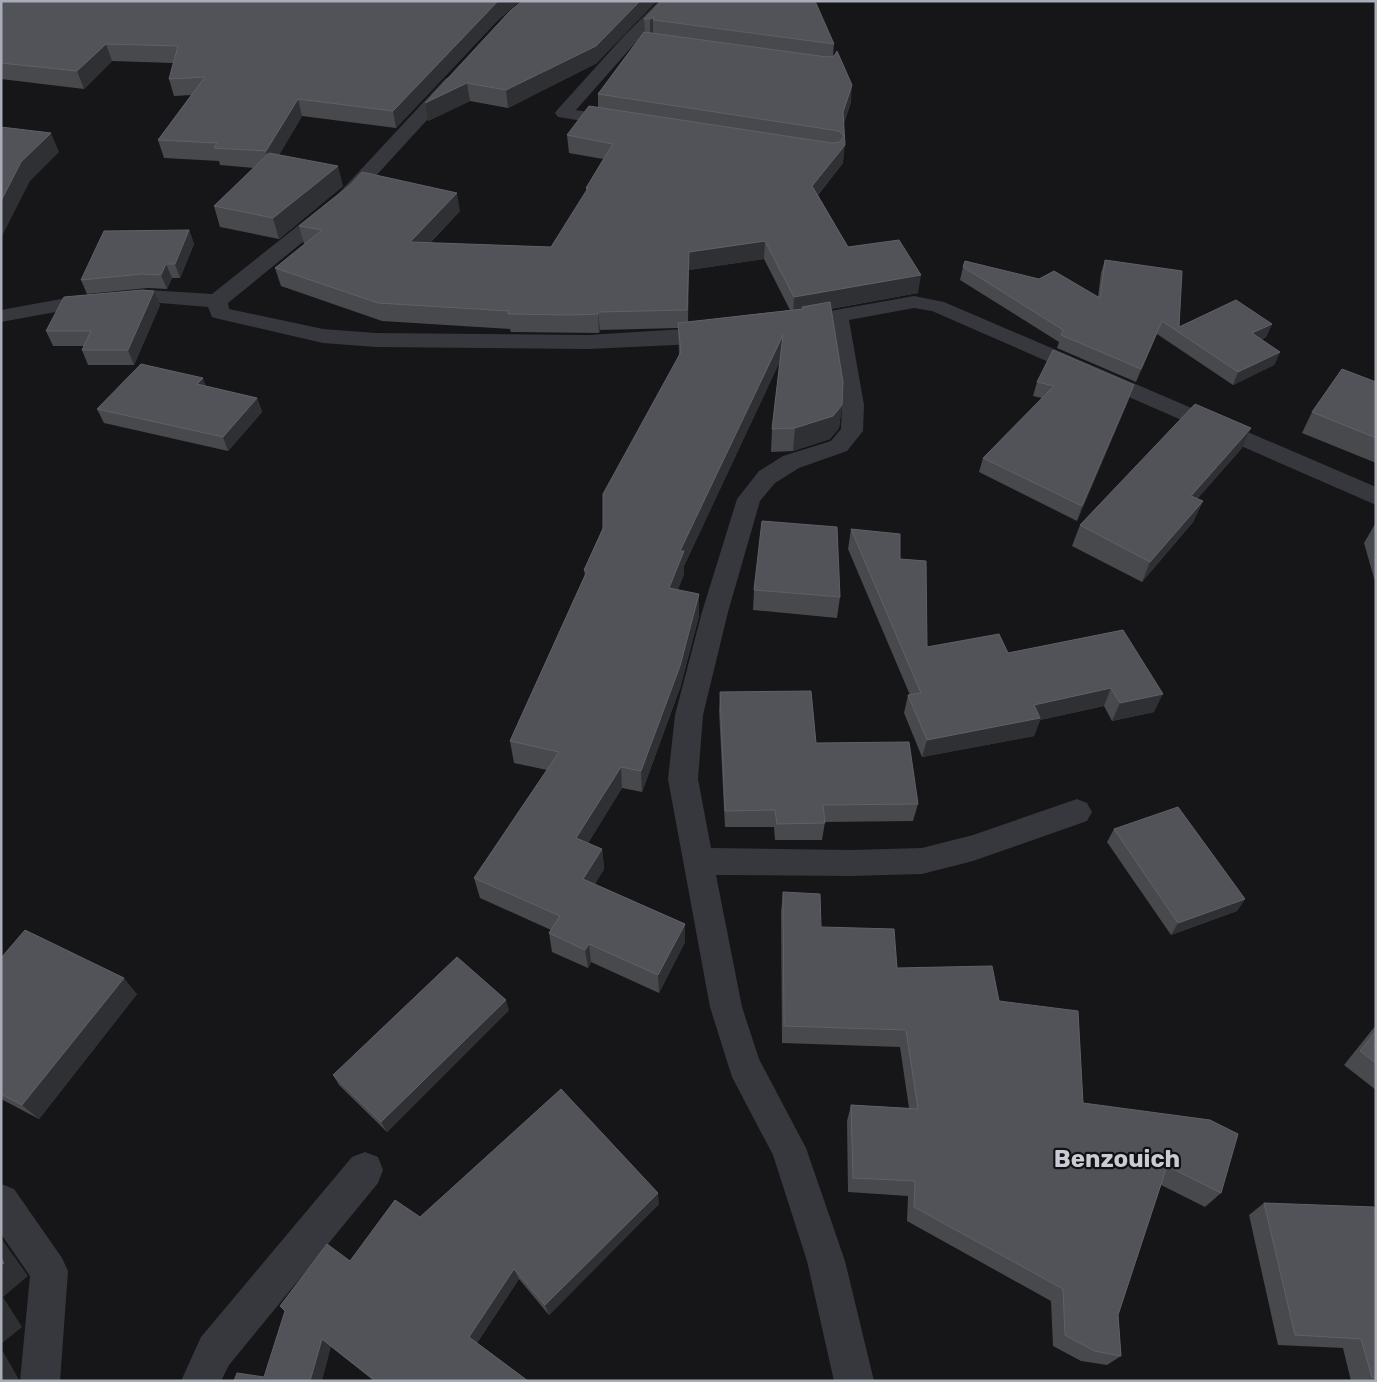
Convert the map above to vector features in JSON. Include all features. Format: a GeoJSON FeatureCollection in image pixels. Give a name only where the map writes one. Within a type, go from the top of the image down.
{"type":"FeatureCollection","features":[{"type":"Feature","properties":{"kind":"street"},"geometry":{"type":"LineString","coordinates":[[634,124],[564,113],[629,40],[668,1]]}},
{"type":"Feature","properties":{"kind":"street"},"geometry":{"type":"LineString","coordinates":[[629,40],[649,43]]}},
{"type":"Feature","properties":{"kind":"street"},"geometry":{"type":"LineString","coordinates":[[1,316],[72,303],[148,296],[217,301],[346,197],[466,68]]}},
{"type":"Feature","properties":{"kind":"street"},"geometry":{"type":"LineString","coordinates":[[217,301],[219,313],[323,336],[376,340],[588,342],[675,338],[732,332]]}},
{"type":"Feature","properties":{"kind":"street"},"geometry":{"type":"LineString","coordinates":[[780,325],[914,302],[938,306],[1376,497]]}},
{"type":"Feature","properties":{"kind":"street"},"geometry":{"type":"LineString","coordinates":[[838,315],[853,405],[852,431],[839,446],[791,462],[767,477],[749,499],[715,612],[689,715],[683,779],[726,1007],[744,1065],[788,1148],[826,1261],[854,1381]]}},
{"type":"Feature","properties":{"kind":"street"},"geometry":{"type":"LineString","coordinates":[[699,861],[850,863],[922,861],[973,848],[1077,812]]}},
{"type":"Feature","properties":{"kind":"street"},"geometry":{"type":"LineString","coordinates":[[201,1381],[215,1351],[365,1170]]}},
{"type":"Feature","properties":{"kind":"street"},"geometry":{"type":"LineString","coordinates":[[1,1202],[49,1271],[40,1381]]}},
{"type":"Feature","properties":{"kind":"building"},"geometry":{"type":"Polygon","coordinates":[[[1,1],[498,1],[393,111],[298,99],[266,151],[214,148],[217,143],[158,140],[205,77],[169,79],[178,46],[106,44],[77,71],[1,63],[1,1]]]}},
{"type":"Feature","properties":{"kind":"building"},"geometry":{"type":"Polygon","coordinates":[[[522,1],[640,1],[596,46],[506,90],[467,83],[425,103],[510,11],[522,1]]]}},
{"type":"Feature","properties":{"kind":"building"},"geometry":{"type":"Polygon","coordinates":[[[661,1],[815,1],[834,44],[653,20],[654,17],[644,19],[661,1]]]}},
{"type":"Feature","properties":{"kind":"building"},"geometry":{"type":"Polygon","coordinates":[[[644,32],[827,57],[834,56],[837,51],[852,85],[843,112],[845,145],[812,186],[848,247],[899,240],[921,275],[794,297],[765,241],[689,252],[687,310],[598,312],[598,314],[571,315],[508,314],[509,311],[378,303],[275,268],[322,230],[299,226],[350,185],[362,172],[457,193],[410,242],[551,247],[613,144],[567,135],[589,106],[832,143],[840,142],[844,136],[839,131],[598,94],[644,32]]]}},
{"type":"Feature","properties":{"kind":"building"},"geometry":{"type":"Polygon","coordinates":[[[1,127],[51,133],[21,162],[1,201],[1,127]]]}},
{"type":"Feature","properties":{"kind":"building"},"geometry":{"type":"Polygon","coordinates":[[[269,153],[338,166],[273,218],[214,206],[269,153]]]}},
{"type":"Feature","properties":{"kind":"building"},"geometry":{"type":"Polygon","coordinates":[[[189,230],[175,264],[166,264],[161,275],[142,274],[81,280],[104,231],[189,230]]]}},
{"type":"Feature","properties":{"kind":"building"},"geometry":{"type":"Polygon","coordinates":[[[1105,260],[1182,271],[1179,327],[1236,300],[1272,324],[1252,333],[1280,352],[1238,372],[1162,321],[1141,369],[1061,335],[1063,330],[963,267],[965,261],[1039,279],[1054,271],[1100,298],[1105,260]]]}},
{"type":"Feature","properties":{"kind":"building"},"geometry":{"type":"Polygon","coordinates":[[[142,290],[154,291],[128,350],[82,350],[91,331],[46,331],[64,297],[142,290]]]}},
{"type":"Feature","properties":{"kind":"building"},"geometry":{"type":"Polygon","coordinates":[[[830,302],[843,382],[842,405],[833,416],[795,428],[772,429],[783,335],[680,551],[684,551],[669,588],[699,594],[680,666],[641,771],[621,767],[576,838],[602,849],[583,879],[685,924],[658,975],[589,944],[585,950],[549,933],[560,916],[474,878],[559,752],[510,741],[587,571],[584,570],[603,529],[603,494],[681,352],[678,323],[803,309],[802,307],[830,302]]]}},
{"type":"Feature","properties":{"kind":"building"},"geometry":{"type":"Polygon","coordinates":[[[1053,350],[1134,385],[1082,506],[983,458],[1054,386],[1037,382],[1053,350]]]}},
{"type":"Feature","properties":{"kind":"building"},"geometry":{"type":"Polygon","coordinates":[[[141,364],[203,378],[197,384],[257,398],[223,437],[97,409],[141,364]]]}},
{"type":"Feature","properties":{"kind":"building"},"geometry":{"type":"Polygon","coordinates":[[[1342,369],[1376,382],[1376,438],[1312,412],[1342,369]]]}},
{"type":"Feature","properties":{"kind":"building"},"geometry":{"type":"Polygon","coordinates":[[[1195,404],[1251,428],[1191,496],[1203,501],[1150,562],[1080,525],[1195,404]]]}},
{"type":"Feature","properties":{"kind":"building"},"geometry":{"type":"Polygon","coordinates":[[[762,521],[837,527],[840,597],[754,590],[762,521]]]}},
{"type":"Feature","properties":{"kind":"building"},"geometry":{"type":"Polygon","coordinates":[[[851,529],[900,534],[900,559],[926,561],[927,647],[999,634],[1008,653],[1123,630],[1163,694],[1120,703],[1111,688],[1034,705],[1040,718],[927,740],[908,695],[921,693],[851,529]]]}},
{"type":"Feature","properties":{"kind":"building"},"geometry":{"type":"Polygon","coordinates":[[[811,691],[816,743],[909,742],[918,804],[823,805],[825,823],[777,824],[775,810],[725,811],[720,692],[811,691]]]}},
{"type":"Feature","properties":{"kind":"building"},"geometry":{"type":"Polygon","coordinates":[[[1178,807],[1245,899],[1178,923],[1114,829],[1178,807]]]}},
{"type":"Feature","properties":{"kind":"building"},"geometry":{"type":"Polygon","coordinates":[[[783,892],[820,894],[821,927],[894,929],[897,968],[992,966],[999,1001],[1078,1011],[1083,1103],[1210,1120],[1238,1134],[1221,1193],[1167,1166],[1118,1315],[1121,1356],[1094,1351],[1065,1335],[1063,1289],[914,1207],[915,1181],[853,1178],[851,1105],[918,1109],[906,1030],[784,1026],[783,892]]]}},
{"type":"Feature","properties":{"kind":"building"},"geometry":{"type":"Polygon","coordinates":[[[25,930],[124,978],[22,1105],[1,1094],[1,958],[25,930]]]}},
{"type":"Feature","properties":{"kind":"building"},"geometry":{"type":"Polygon","coordinates":[[[457,957],[506,1000],[381,1122],[333,1075],[457,957]]]}},
{"type":"Feature","properties":{"kind":"building"},"geometry":{"type":"Polygon","coordinates":[[[1376,1031],[1376,1063],[1360,1051],[1376,1031]]]}},
{"type":"Feature","properties":{"kind":"building"},"geometry":{"type":"Polygon","coordinates":[[[561,1089],[658,1193],[545,1305],[514,1269],[469,1337],[528,1381],[376,1381],[322,1339],[310,1381],[234,1381],[237,1373],[264,1377],[285,1311],[280,1306],[327,1244],[350,1261],[395,1200],[420,1217],[561,1089]]]}},
{"type":"Feature","properties":{"kind":"building"},"geometry":{"type":"Polygon","coordinates":[[[1264,1203],[1374,1207],[1376,1214],[1376,1378],[1372,1377],[1361,1339],[1295,1335],[1264,1203]]]}},
{"type":"Feature","properties":{"kind":"district","name":"Benzouich"},"geometry":{"type":"Point","coordinates":[1117,1159]}}]}
